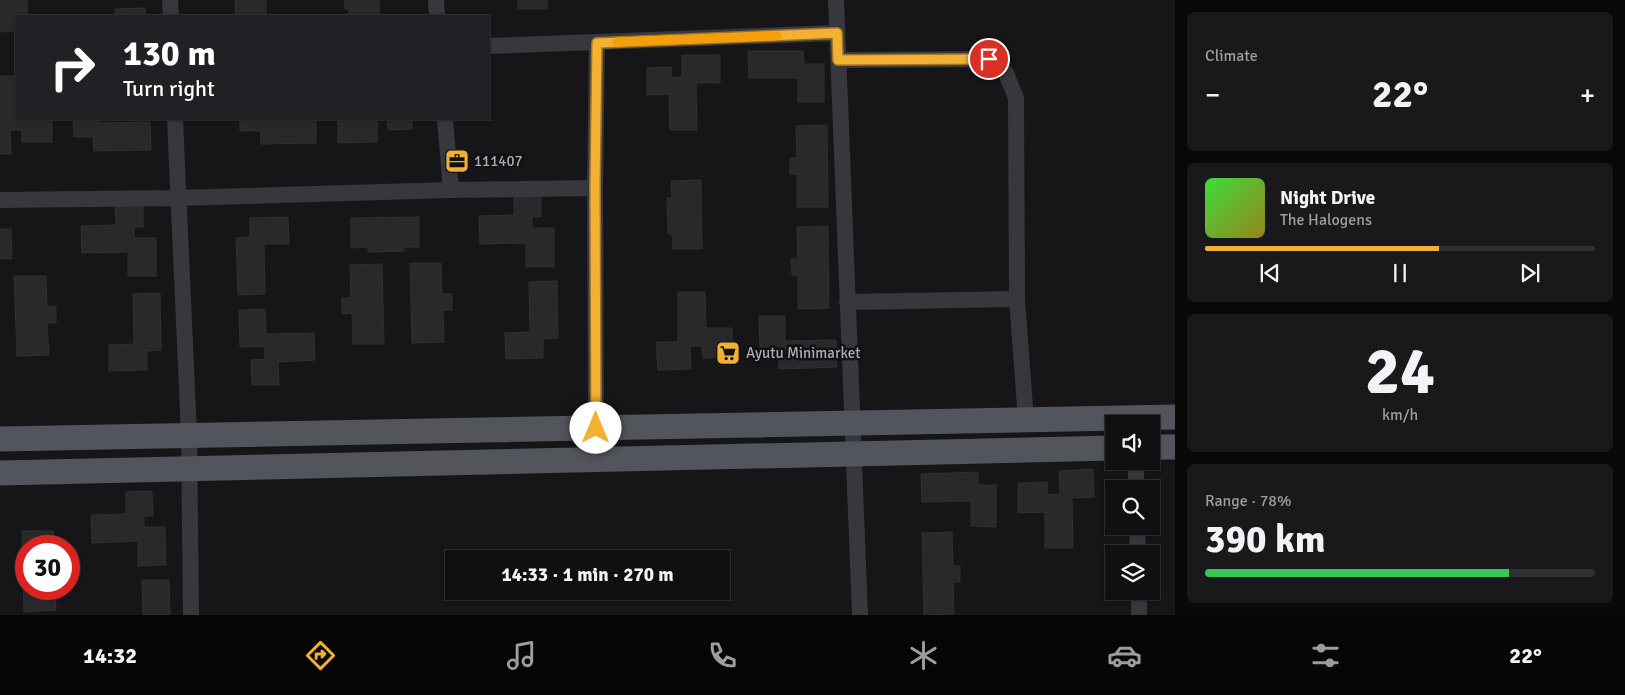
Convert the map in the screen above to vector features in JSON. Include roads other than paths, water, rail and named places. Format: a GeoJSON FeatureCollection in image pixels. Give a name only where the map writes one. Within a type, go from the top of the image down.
{"type":"FeatureCollection","features":[{"type":"Feature","properties":{"kind":"main road"},"geometry":{"type":"LineString","coordinates":[[0,439],[852,422],[1175,418]]}},
{"type":"Feature","properties":{"kind":"main road"},"geometry":{"type":"LineString","coordinates":[[1160,447],[1175,447]]}},
{"type":"Feature","properties":{"kind":"main road"},"geometry":{"type":"LineString","coordinates":[[0,473],[1105,448]]}},
{"type":"Feature","properties":{"kind":"street"},"geometry":{"type":"LineString","coordinates":[[170,0],[171,15]]}},
{"type":"Feature","properties":{"kind":"street"},"geometry":{"type":"LineString","coordinates":[[436,0],[437,15]]}},
{"type":"Feature","properties":{"kind":"street"},"geometry":{"type":"LineString","coordinates":[[836,0],[860,615]]}},
{"type":"Feature","properties":{"kind":"street"},"geometry":{"type":"LineString","coordinates":[[490,46],[837,33]]}},
{"type":"Feature","properties":{"kind":"street"},"geometry":{"type":"LineString","coordinates":[[596,428],[595,188],[597,43]]}},
{"type":"Feature","properties":{"kind":"street"},"geometry":{"type":"LineString","coordinates":[[838,60],[989,59],[1006,72],[1016,98],[1017,299],[1026,420]]}},
{"type":"Feature","properties":{"kind":"street"},"geometry":{"type":"LineString","coordinates":[[175,120],[189,435],[191,615]]}},
{"type":"Feature","properties":{"kind":"street"},"geometry":{"type":"LineString","coordinates":[[444,120],[451,190]]}},
{"type":"Feature","properties":{"kind":"street"},"geometry":{"type":"LineString","coordinates":[[0,200],[178,198],[595,188]]}},
{"type":"Feature","properties":{"kind":"street"},"geometry":{"type":"LineString","coordinates":[[848,302],[1017,299]]}},
{"type":"Feature","properties":{"kind":"street"},"geometry":{"type":"LineString","coordinates":[[1139,600],[1139,615]]}},
{"type":"Feature","properties":{"kind":"place","name":"111407"},"geometry":{"type":"Point","coordinates":[457,161]}},
{"type":"Feature","properties":{"kind":"place","name":"Ayutu Minimarket"},"geometry":{"type":"Point","coordinates":[728,353]}}]}
